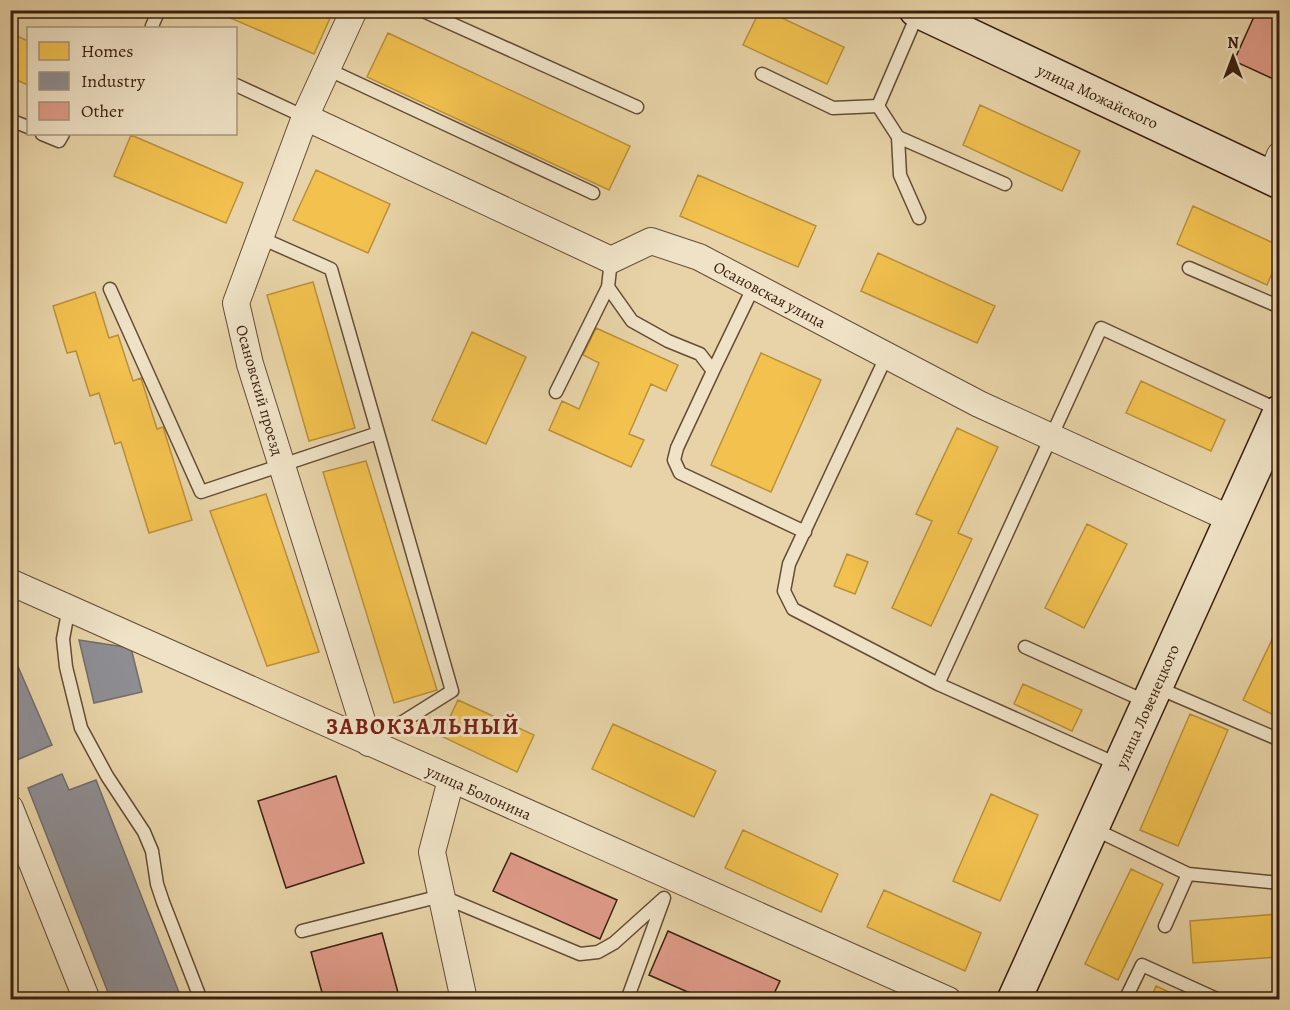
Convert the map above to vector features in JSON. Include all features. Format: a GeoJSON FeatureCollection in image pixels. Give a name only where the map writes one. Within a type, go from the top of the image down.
{"type":"FeatureCollection","features":[{"type":"Feature","properties":{"kind":"street","name":"Осановский проезд"},"geometry":{"type":"LineString","coordinates":[[354,10],[305,117],[236,303],[250,364],[369,742]]}},
{"type":"Feature","properties":{"kind":"street","name":"улица Можайского"},"geometry":{"type":"LineString","coordinates":[[917,11],[1277,172]]}},
{"type":"Feature","properties":{"kind":"street"},"geometry":{"type":"LineString","coordinates":[[305,117],[611,260]]}},
{"type":"Feature","properties":{"kind":"street","name":"Осановская улица"},"geometry":{"type":"LineString","coordinates":[[611,260],[651,241],[699,257],[979,404],[1231,519]]}},
{"type":"Feature","properties":{"kind":"street","name":"улица Ловенецкого"},"geometry":{"type":"LineString","coordinates":[[1014,999],[1280,411]]}},
{"type":"Feature","properties":{"kind":"street","name":"улица Болонина"},"geometry":{"type":"LineString","coordinates":[[10,582],[451,780],[671,889],[948,999]]}},
{"type":"Feature","properties":{"kind":"street"},"geometry":{"type":"LineString","coordinates":[[451,780],[432,852],[464,999]]}},
{"type":"Feature","properties":{"kind":"street"},"geometry":{"type":"LineString","coordinates":[[10,808],[87,999]]}},
{"type":"Feature","properties":{"kind":"lane"},"geometry":{"type":"LineString","coordinates":[[152,27],[159,10]]}},
{"type":"Feature","properties":{"kind":"lane"},"geometry":{"type":"LineString","coordinates":[[421,10],[637,106]]}},
{"type":"Feature","properties":{"kind":"lane"},"geometry":{"type":"LineString","coordinates":[[878,106],[917,11]]}},
{"type":"Feature","properties":{"kind":"lane"},"geometry":{"type":"LineString","coordinates":[[327,69],[593,193]]}},
{"type":"Feature","properties":{"kind":"lane"},"geometry":{"type":"LineString","coordinates":[[762,74],[833,108],[878,106]]}},
{"type":"Feature","properties":{"kind":"lane"},"geometry":{"type":"LineString","coordinates":[[237,85],[305,117]]}},
{"type":"Feature","properties":{"kind":"lane"},"geometry":{"type":"LineString","coordinates":[[878,106],[898,137],[900,175],[919,218]]}},
{"type":"Feature","properties":{"kind":"lane"},"geometry":{"type":"LineString","coordinates":[[10,120],[27,128]]}},
{"type":"Feature","properties":{"kind":"lane"},"geometry":{"type":"LineString","coordinates":[[44,135],[59,141],[62,135]]}},
{"type":"Feature","properties":{"kind":"lane"},"geometry":{"type":"LineString","coordinates":[[898,137],[1005,184]]}},
{"type":"Feature","properties":{"kind":"lane"},"geometry":{"type":"LineString","coordinates":[[261,238],[331,269],[452,691],[369,742]]}},
{"type":"Feature","properties":{"kind":"lane"},"geometry":{"type":"LineString","coordinates":[[556,392],[608,287],[611,260]]}},
{"type":"Feature","properties":{"kind":"lane"},"geometry":{"type":"LineString","coordinates":[[1190,268],[1280,307]]}},
{"type":"Feature","properties":{"kind":"lane"},"geometry":{"type":"LineString","coordinates":[[754,286],[677,448],[674,460],[680,473],[805,532]]}},
{"type":"Feature","properties":{"kind":"lane"},"geometry":{"type":"LineString","coordinates":[[608,287],[632,321],[700,354],[713,371]]}},
{"type":"Feature","properties":{"kind":"lane"},"geometry":{"type":"LineString","coordinates":[[110,289],[201,492],[378,433]]}},
{"type":"Feature","properties":{"kind":"lane"},"geometry":{"type":"LineString","coordinates":[[938,684],[1101,328],[1280,411]]}},
{"type":"Feature","properties":{"kind":"lane"},"geometry":{"type":"LineString","coordinates":[[887,356],[789,564],[784,591],[793,609],[938,684],[1120,765]]}},
{"type":"Feature","properties":{"kind":"lane"},"geometry":{"type":"LineString","coordinates":[[69,607],[63,639],[66,667],[81,728],[107,776],[144,832],[152,851],[157,884],[163,902],[201,999]]}},
{"type":"Feature","properties":{"kind":"lane"},"geometry":{"type":"LineString","coordinates":[[1025,647],[1280,740]]}},
{"type":"Feature","properties":{"kind":"lane"},"geometry":{"type":"LineString","coordinates":[[1091,828],[1188,874],[1280,883]]}},
{"type":"Feature","properties":{"kind":"lane"},"geometry":{"type":"LineString","coordinates":[[1166,926],[1188,874]]}},
{"type":"Feature","properties":{"kind":"lane"},"geometry":{"type":"LineString","coordinates":[[302,931],[441,896],[580,954],[598,952],[614,943],[671,889]]}},
{"type":"Feature","properties":{"kind":"lane"},"geometry":{"type":"LineString","coordinates":[[627,998],[671,889]]}},
{"type":"Feature","properties":{"kind":"lane"},"geometry":{"type":"LineString","coordinates":[[1125,999],[1142,965],[1219,999]]}},
{"type":"Feature","properties":{"kind":"building: Homes"},"geometry":{"type":"Polygon","coordinates":[[[212,10],[313,10],[330,18],[314,54],[212,10]]]}},
{"type":"Feature","properties":{"kind":"building: Homes"},"geometry":{"type":"Polygon","coordinates":[[[760,10],[765,10],[844,47],[827,84],[743,45],[760,10]]]}},
{"type":"Feature","properties":{"kind":"building: Homes"},"geometry":{"type":"Polygon","coordinates":[[[10,33],[27,41],[27,85],[10,77],[10,33]]]}},
{"type":"Feature","properties":{"kind":"building: Homes"},"geometry":{"type":"Polygon","coordinates":[[[388,33],[630,146],[609,190],[367,77],[388,33]]]}},
{"type":"Feature","properties":{"kind":"building: Homes"},"geometry":{"type":"Polygon","coordinates":[[[980,105],[1080,151],[1062,191],[963,145],[980,105]]]}},
{"type":"Feature","properties":{"kind":"building: Homes"},"geometry":{"type":"Polygon","coordinates":[[[131,135],[243,183],[226,223],[114,176],[131,135]]]}},
{"type":"Feature","properties":{"kind":"building: Homes"},"geometry":{"type":"Polygon","coordinates":[[[316,170],[390,204],[368,253],[293,220],[316,170]]]}},
{"type":"Feature","properties":{"kind":"building: Homes"},"geometry":{"type":"Polygon","coordinates":[[[698,175],[816,226],[798,267],[680,216],[698,175]]]}},
{"type":"Feature","properties":{"kind":"building: Homes"},"geometry":{"type":"Polygon","coordinates":[[[1193,206],[1280,246],[1280,255],[1267,285],[1177,244],[1193,206]]]}},
{"type":"Feature","properties":{"kind":"building: Homes"},"geometry":{"type":"Polygon","coordinates":[[[878,253],[995,306],[977,343],[861,291],[878,253]]]}},
{"type":"Feature","properties":{"kind":"building: Homes"},"geometry":{"type":"Polygon","coordinates":[[[313,282],[355,428],[309,441],[267,295],[313,282]]]}},
{"type":"Feature","properties":{"kind":"building: Homes"},"geometry":{"type":"Polygon","coordinates":[[[95,292],[109,338],[118,335],[133,381],[141,378],[157,429],[163,427],[192,520],[149,533],[121,442],[115,444],[99,393],[90,396],[76,351],[67,353],[53,306],[95,292]]]}},
{"type":"Feature","properties":{"kind":"building: Homes"},"geometry":{"type":"Polygon","coordinates":[[[596,328],[678,365],[666,391],[651,384],[629,434],[644,440],[631,467],[549,430],[562,401],[579,409],[599,363],[583,355],[596,328]]]}},
{"type":"Feature","properties":{"kind":"building: Homes"},"geometry":{"type":"Polygon","coordinates":[[[472,332],[526,357],[486,444],[432,420],[472,332]]]}},
{"type":"Feature","properties":{"kind":"building: Homes"},"geometry":{"type":"Polygon","coordinates":[[[761,353],[821,380],[771,492],[711,465],[761,353]]]}},
{"type":"Feature","properties":{"kind":"building: Homes"},"geometry":{"type":"Polygon","coordinates":[[[1141,381],[1225,420],[1211,451],[1126,413],[1141,381]]]}},
{"type":"Feature","properties":{"kind":"building: Homes"},"geometry":{"type":"Polygon","coordinates":[[[957,428],[998,447],[958,533],[972,539],[931,626],[892,608],[932,521],[916,514],[957,428]]]}},
{"type":"Feature","properties":{"kind":"building: Homes"},"geometry":{"type":"Polygon","coordinates":[[[366,461],[437,690],[394,703],[323,472],[366,461]]]}},
{"type":"Feature","properties":{"kind":"building: Homes"},"geometry":{"type":"Polygon","coordinates":[[[266,494],[319,652],[267,666],[210,511],[266,494]]]}},
{"type":"Feature","properties":{"kind":"building: Homes"},"geometry":{"type":"Polygon","coordinates":[[[1087,524],[1127,544],[1084,628],[1045,608],[1087,524]]]}},
{"type":"Feature","properties":{"kind":"building: Homes"},"geometry":{"type":"Polygon","coordinates":[[[847,554],[868,562],[855,594],[834,586],[847,554]]]}},
{"type":"Feature","properties":{"kind":"building: Homes"},"geometry":{"type":"Polygon","coordinates":[[[1280,623],[1280,715],[1278,717],[1243,700],[1280,623]]]}},
{"type":"Feature","properties":{"kind":"building: Homes"},"geometry":{"type":"Polygon","coordinates":[[[1023,684],[1082,710],[1072,731],[1014,704],[1023,684]]]}},
{"type":"Feature","properties":{"kind":"building: Homes"},"geometry":{"type":"Polygon","coordinates":[[[458,700],[534,735],[517,772],[441,736],[458,700]]]}},
{"type":"Feature","properties":{"kind":"building: Homes"},"geometry":{"type":"Polygon","coordinates":[[[1190,714],[1228,730],[1178,846],[1140,830],[1190,714]]]}},
{"type":"Feature","properties":{"kind":"building: Homes"},"geometry":{"type":"Polygon","coordinates":[[[613,724],[716,771],[694,817],[592,769],[613,724]]]}},
{"type":"Feature","properties":{"kind":"building: Homes"},"geometry":{"type":"Polygon","coordinates":[[[991,794],[1038,815],[1000,901],[953,881],[991,794]]]}},
{"type":"Feature","properties":{"kind":"building: Homes"},"geometry":{"type":"Polygon","coordinates":[[[743,830],[838,874],[821,912],[725,868],[743,830]]]}},
{"type":"Feature","properties":{"kind":"building: Homes"},"geometry":{"type":"Polygon","coordinates":[[[1131,869],[1163,884],[1118,980],[1085,964],[1131,869]]]}},
{"type":"Feature","properties":{"kind":"building: Homes"},"geometry":{"type":"Polygon","coordinates":[[[884,890],[981,933],[965,971],[867,927],[884,890]]]}},
{"type":"Feature","properties":{"kind":"building: Homes"},"geometry":{"type":"Polygon","coordinates":[[[1280,914],[1280,957],[1193,963],[1190,921],[1280,914]]]}},
{"type":"Feature","properties":{"kind":"building: Homes"},"geometry":{"type":"Polygon","coordinates":[[[1156,986],[1186,1000],[1150,1000],[1156,986]]]}},
{"type":"Feature","properties":{"kind":"building: Industry"},"geometry":{"type":"Polygon","coordinates":[[[79,640],[131,648],[142,692],[94,703],[79,640]]]}},
{"type":"Feature","properties":{"kind":"building: Industry"},"geometry":{"type":"Polygon","coordinates":[[[10,648],[52,745],[10,763],[10,648]]]}},
{"type":"Feature","properties":{"kind":"building: Industry"},"geometry":{"type":"Polygon","coordinates":[[[62,774],[69,790],[96,780],[182,1000],[111,1000],[28,788],[62,774]]]}},
{"type":"Feature","properties":{"kind":"building: Other"},"geometry":{"type":"Polygon","coordinates":[[[1257,10],[1280,10],[1280,82],[1234,61],[1257,10]]]}},
{"type":"Feature","properties":{"kind":"building: Other"},"geometry":{"type":"Polygon","coordinates":[[[336,776],[364,863],[286,888],[258,801],[336,776]]]}},
{"type":"Feature","properties":{"kind":"building: Other"},"geometry":{"type":"Polygon","coordinates":[[[511,853],[617,900],[600,939],[493,891],[511,853]]]}},
{"type":"Feature","properties":{"kind":"building: Other"},"geometry":{"type":"Polygon","coordinates":[[[668,931],[780,981],[771,1000],[706,1000],[649,975],[668,931]]]}},
{"type":"Feature","properties":{"kind":"building: Other"},"geometry":{"type":"Polygon","coordinates":[[[382,933],[400,1000],[324,1000],[311,952],[382,933]]]}},
{"type":"Feature","properties":{"kind":"district","name":"ЗАВОКЗАЛЬНЫЙ"},"geometry":{"type":"Point","coordinates":[423,726]}}]}
